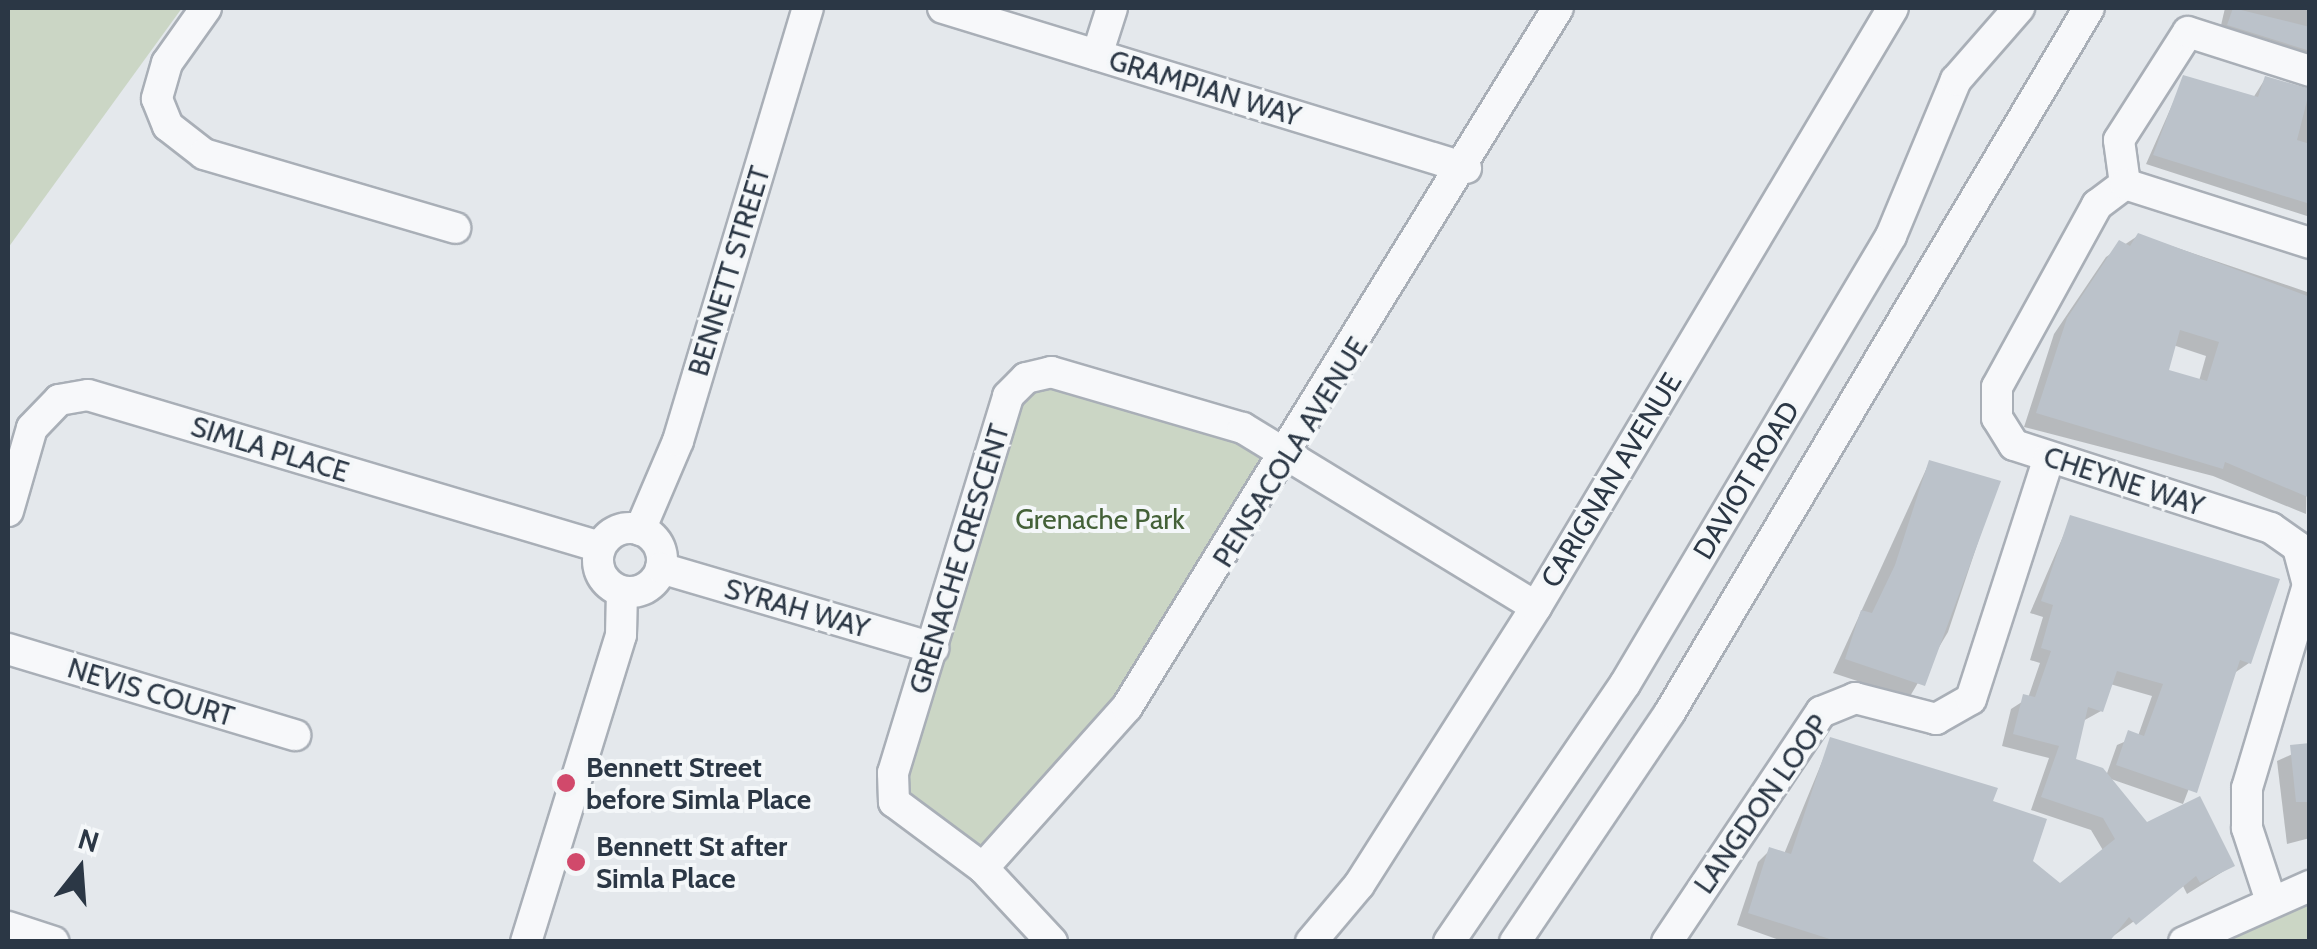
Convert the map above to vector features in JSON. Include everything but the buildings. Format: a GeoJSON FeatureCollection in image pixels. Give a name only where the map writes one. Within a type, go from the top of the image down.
{"type":"FeatureCollection","features":[{"type":"Feature","properties":{"kind":"street"},"geometry":{"type":"LineString","coordinates":[[206,8],[167,63],[157,99],[168,126],[204,154],[454,228]]}},
{"type":"Feature","properties":{"kind":"street","name":"BENNETT STREET"},"geometry":{"type":"LineString","coordinates":[[640,530],[678,441],[808,8]]}},
{"type":"Feature","properties":{"kind":"street","name":"GRAMPIAN WAY"},"geometry":{"type":"LineString","coordinates":[[944,8],[1466,168]]}},
{"type":"Feature","properties":{"kind":"street"},"geometry":{"type":"LineString","coordinates":[[1097,55],[1112,8]]}},
{"type":"Feature","properties":{"kind":"street","name":"PENSACOLA AVENUE"},"geometry":{"type":"LineString","coordinates":[[982,868],[1127,707],[1292,452],[1466,168],[1558,8]]}},
{"type":"Feature","properties":{"kind":"street","name":"CARIGNAN AVENUE"},"geometry":{"type":"LineString","coordinates":[[1311,942],[1359,886],[1536,607],[1893,8]]}},
{"type":"Feature","properties":{"kind":"street","name":"DAVIOT ROAD"},"geometry":{"type":"LineString","coordinates":[[1449,942],[1599,725],[1891,236],[1956,80],[2019,8]]}},
{"type":"Feature","properties":{"kind":"street","name":"DAVIOT ROAD"},"geometry":{"type":"LineString","coordinates":[[1515,942],[1670,712],[2089,8]]}},
{"type":"Feature","properties":{"kind":"street"},"geometry":{"type":"LineString","coordinates":[[2310,71],[2188,32],[2119,140],[2124,184],[2310,243]]}},
{"type":"Feature","properties":{"kind":"street","name":"CHEYNE WAY"},"geometry":{"type":"LineString","coordinates":[[2124,184],[2097,205],[1998,388],[1997,418],[2014,444],[2272,528],[2307,564],[2248,788],[2247,828],[2270,898]]}},
{"type":"Feature","properties":{"kind":"street","name":"GRENACHE CRESCENT"},"geometry":{"type":"LineString","coordinates":[[1052,942],[982,868],[894,802],[893,773],[1008,396],[1026,378],[1051,372],[1292,452],[1536,607]]}},
{"type":"Feature","properties":{"kind":"street","name":"SIMLA PLACE"},"geometry":{"type":"LineString","coordinates":[[8,512],[32,428],[59,400],[88,394],[600,547]]}},
{"type":"Feature","properties":{"kind":"street","name":"LANGDON LOOP"},"geometry":{"type":"LineString","coordinates":[[1679,939],[1821,712],[1854,698],[1936,719],[1972,700],[2049,458]]}},
{"type":"Feature","properties":{"kind":"street"},"geometry":{"type":"LineString","coordinates":[[526,942],[621,635],[622,592],[599,569],[600,547],[617,531],[640,530],[658,545],[661,568],[647,588],[622,592]]}},
{"type":"Feature","properties":{"kind":"street","name":"SYRAH WAY"},"geometry":{"type":"LineString","coordinates":[[661,568],[933,648]]}},
{"type":"Feature","properties":{"kind":"street","name":"NEVIS COURT"},"geometry":{"type":"LineString","coordinates":[[8,649],[295,735]]}},
{"type":"Feature","properties":{"kind":"street"},"geometry":{"type":"LineString","coordinates":[[2184,942],[2270,898],[2310,886]]}},
{"type":"Feature","properties":{"kind":"street"},"geometry":{"type":"LineString","coordinates":[[8,928],[54,942]]}},
{"type":"Feature","properties":{"kind":"green space"},"geometry":{"type":"Polygon","coordinates":[[[8,8],[182,8],[8,248],[8,8]]]}},
{"type":"Feature","properties":{"kind":"green space","name":"Grenache Park"},"geometry":{"type":"Polygon","coordinates":[[[1026,378],[1292,452],[1127,707],[983,868],[894,802],[1026,378]]]}},
{"type":"Feature","properties":{"kind":"green space"},"geometry":{"type":"Polygon","coordinates":[[[2309,886],[2309,941],[2184,942],[2309,886]]]}},
{"type":"Feature","properties":{"kind":"place","name":"Bennett Street before Simla Place"},"geometry":{"type":"Point","coordinates":[566,783]}},
{"type":"Feature","properties":{"kind":"place","name":"Bennett St after Simla Place"},"geometry":{"type":"Point","coordinates":[576,862]}}]}
